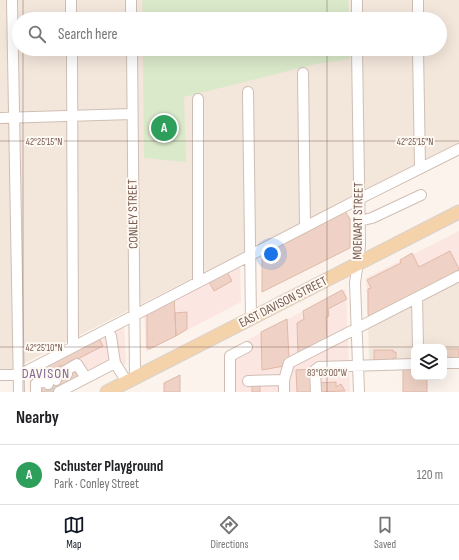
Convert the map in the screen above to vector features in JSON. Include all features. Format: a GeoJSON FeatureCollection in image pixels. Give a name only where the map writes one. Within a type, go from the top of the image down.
{"type":"FeatureCollection","features":[{"type":"Feature","properties":{"kind":"main road","name":"EAST DAVISON STREET"},"geometry":{"type":"LineString","coordinates":[[107,392],[459,212]]}},
{"type":"Feature","properties":{"kind":"street"},"geometry":{"type":"LineString","coordinates":[[12,0],[12,12]]}},
{"type":"Feature","properties":{"kind":"street"},"geometry":{"type":"LineString","coordinates":[[71,0],[71,12]]}},
{"type":"Feature","properties":{"kind":"street"},"geometry":{"type":"LineString","coordinates":[[131,0],[131,12]]}},
{"type":"Feature","properties":{"kind":"street"},"geometry":{"type":"LineString","coordinates":[[357,0],[357,12]]}},
{"type":"Feature","properties":{"kind":"street"},"geometry":{"type":"LineString","coordinates":[[418,0],[418,12]]}},
{"type":"Feature","properties":{"kind":"street"},"geometry":{"type":"LineString","coordinates":[[13,56],[19,392]]}},
{"type":"Feature","properties":{"kind":"street"},"geometry":{"type":"LineString","coordinates":[[72,56],[73,346]]}},
{"type":"Feature","properties":{"kind":"street","name":"CONLEY STREET"},"geometry":{"type":"LineString","coordinates":[[131,380],[134,315],[132,56]]}},
{"type":"Feature","properties":{"kind":"street","name":"MOENART STREET"},"geometry":{"type":"LineString","coordinates":[[357,56],[360,246],[355,283],[359,392]]}},
{"type":"Feature","properties":{"kind":"street"},"geometry":{"type":"LineString","coordinates":[[418,56],[420,168]]}},
{"type":"Feature","properties":{"kind":"street"},"geometry":{"type":"LineString","coordinates":[[303,73],[305,227]]}},
{"type":"Feature","properties":{"kind":"street"},"geometry":{"type":"LineString","coordinates":[[248,92],[251,319]]}},
{"type":"Feature","properties":{"kind":"street"},"geometry":{"type":"LineString","coordinates":[[198,99],[198,282]]}},
{"type":"Feature","properties":{"kind":"street"},"geometry":{"type":"LineString","coordinates":[[0,118],[132,114]]}},
{"type":"Feature","properties":{"kind":"street"},"geometry":{"type":"LineString","coordinates":[[0,375],[19,375],[359,199],[459,149]]}},
{"type":"Feature","properties":{"kind":"street"},"geometry":{"type":"LineString","coordinates":[[359,221],[372,218],[421,195]]}},
{"type":"Feature","properties":{"kind":"street"},"geometry":{"type":"LineString","coordinates":[[284,392],[284,380],[289,362],[357,329],[459,276]]}},
{"type":"Feature","properties":{"kind":"street"},"geometry":{"type":"LineString","coordinates":[[416,298],[418,344]]}},
{"type":"Feature","properties":{"kind":"street"},"geometry":{"type":"LineString","coordinates":[[111,336],[115,363],[131,380]]}},
{"type":"Feature","properties":{"kind":"street"},"geometry":{"type":"LineString","coordinates":[[230,392],[230,356],[247,347]]}},
{"type":"Feature","properties":{"kind":"street"},"geometry":{"type":"LineString","coordinates":[[36,392],[36,384],[86,378],[115,363]]}},
{"type":"Feature","properties":{"kind":"street"},"geometry":{"type":"LineString","coordinates":[[447,363],[459,363]]}},
{"type":"Feature","properties":{"kind":"street"},"geometry":{"type":"LineString","coordinates":[[61,381],[77,364],[86,378]]}},
{"type":"Feature","properties":{"kind":"street"},"geometry":{"type":"LineString","coordinates":[[316,392],[316,370],[319,366],[411,364]]}},
{"type":"Feature","properties":{"kind":"street"},"geometry":{"type":"LineString","coordinates":[[248,381],[284,380]]}},
{"type":"Feature","properties":{"kind":"street"},"geometry":{"type":"LineString","coordinates":[[351,392],[359,392]]}},
{"type":"Feature","properties":{"kind":"shaded area"},"geometry":{"type":"Polygon","coordinates":[[[0,0],[459,0],[459,143],[7,372],[0,372],[0,0]]]}},
{"type":"Feature","properties":{"kind":"shaded area"},"geometry":{"type":"Polygon","coordinates":[[[459,231],[459,273],[368,320],[366,278],[459,231]]]}},
{"type":"Feature","properties":{"kind":"shaded area"},"geometry":{"type":"Polygon","coordinates":[[[240,264],[241,302],[146,352],[144,313],[240,264]]]}},
{"type":"Feature","properties":{"kind":"shaded area"},"geometry":{"type":"Polygon","coordinates":[[[459,273],[459,358],[447,359],[447,344],[411,344],[411,360],[369,361],[368,320],[459,273]]]}},
{"type":"Feature","properties":{"kind":"shaded area"},"geometry":{"type":"Polygon","coordinates":[[[346,289],[350,392],[228,392],[226,351],[346,289]]]}},
{"type":"Feature","properties":{"kind":"shaded area"},"geometry":{"type":"Polygon","coordinates":[[[124,322],[126,364],[70,392],[30,392],[29,373],[124,322]]]}},
{"type":"Feature","properties":{"kind":"green space"},"geometry":{"type":"Polygon","coordinates":[[[142,0],[348,0],[349,12],[143,12],[142,0]]]}},
{"type":"Feature","properties":{"kind":"green space"},"geometry":{"type":"Polygon","coordinates":[[[143,56],[350,56],[350,59],[316,64],[184,97],[186,162],[144,158],[143,56]]]}},
{"type":"Feature","properties":{"kind":"building"},"geometry":{"type":"Polygon","coordinates":[[[345,211],[350,219],[350,248],[262,292],[262,253],[345,211]]]}},
{"type":"Feature","properties":{"kind":"building"},"geometry":{"type":"Polygon","coordinates":[[[450,251],[459,269],[459,274],[370,318],[368,314],[368,289],[371,288],[367,280],[401,263],[400,260],[412,253],[419,267],[450,251]]]}},
{"type":"Feature","properties":{"kind":"building"},"geometry":{"type":"Polygon","coordinates":[[[226,270],[232,281],[214,291],[208,280],[226,270]]]}},
{"type":"Feature","properties":{"kind":"building"},"geometry":{"type":"Polygon","coordinates":[[[342,290],[347,299],[328,309],[329,316],[326,317],[327,341],[298,354],[297,323],[304,319],[303,311],[342,290]]]}},
{"type":"Feature","properties":{"kind":"building"},"geometry":{"type":"Polygon","coordinates":[[[174,296],[176,336],[149,349],[147,348],[147,311],[174,296]]]}},
{"type":"Feature","properties":{"kind":"building"},"geometry":{"type":"Polygon","coordinates":[[[187,312],[187,329],[176,336],[175,313],[187,312]]]}},
{"type":"Feature","properties":{"kind":"building"},"geometry":{"type":"Polygon","coordinates":[[[287,319],[289,359],[284,362],[284,366],[262,370],[261,332],[287,319]]]}},
{"type":"Feature","properties":{"kind":"building"},"geometry":{"type":"Polygon","coordinates":[[[98,336],[103,346],[46,375],[41,365],[98,336]]]}},
{"type":"Feature","properties":{"kind":"building"},"geometry":{"type":"Polygon","coordinates":[[[447,349],[459,349],[459,358],[447,359],[447,349]]]}},
{"type":"Feature","properties":{"kind":"building"},"geometry":{"type":"Polygon","coordinates":[[[374,350],[393,350],[393,352],[396,352],[396,358],[393,358],[393,360],[374,360],[374,350]]]}},
{"type":"Feature","properties":{"kind":"building"},"geometry":{"type":"Polygon","coordinates":[[[61,365],[66,375],[74,370],[79,378],[52,392],[42,392],[40,388],[57,379],[53,370],[61,365]]]}},
{"type":"Feature","properties":{"kind":"building"},"geometry":{"type":"Polygon","coordinates":[[[411,366],[411,380],[427,380],[427,392],[403,392],[403,367],[411,366]]]}},
{"type":"Feature","properties":{"kind":"building"},"geometry":{"type":"Polygon","coordinates":[[[314,369],[315,392],[297,392],[296,370],[314,369]]]}},
{"type":"Feature","properties":{"kind":"building"},"geometry":{"type":"Polygon","coordinates":[[[180,375],[180,392],[164,392],[164,383],[180,375]]]}},
{"type":"Feature","properties":{"kind":"building"},"geometry":{"type":"Polygon","coordinates":[[[336,382],[336,387],[341,384],[345,391],[317,392],[317,383],[336,382]]]}},
{"type":"Feature","properties":{"kind":"building"},"geometry":{"type":"Polygon","coordinates":[[[252,384],[260,384],[260,392],[252,392],[252,384]]]}},
{"type":"Feature","properties":{"kind":"tunnel"},"geometry":{"type":"LineString","coordinates":[[48,384],[52,392]]}},
{"type":"Feature","properties":{"kind":"place","name":"Schuster Playground"},"geometry":{"type":"Point","coordinates":[164,128]}},
{"type":"Feature","properties":{"kind":"district","name":"DAVISON"},"geometry":{"type":"Point","coordinates":[46,373]}}]}
